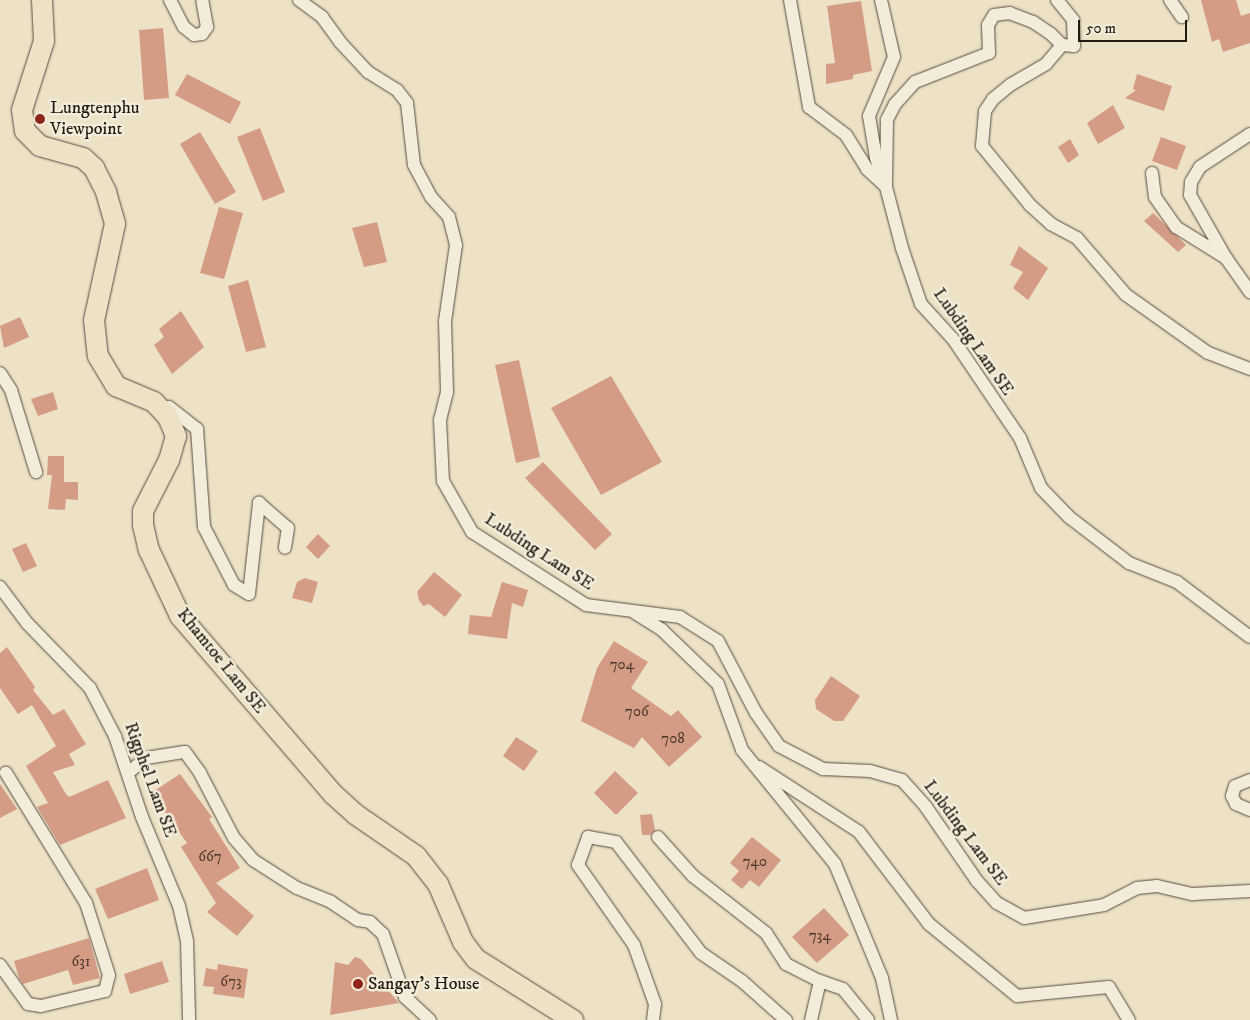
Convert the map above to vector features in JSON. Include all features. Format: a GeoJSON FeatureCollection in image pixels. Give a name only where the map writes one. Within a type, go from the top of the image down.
{"type":"FeatureCollection","features":[{"type":"Feature","properties":{"kind":"main road","name":"Khamtoe Lam SE"},"geometry":{"type":"LineString","coordinates":[[42,0],[44,40],[22,110],[25,132],[40,146],[83,158],[94,168],[106,192],[115,224],[94,320],[98,356],[116,386],[154,402],[162,410],[176,436],[169,460],[142,511],[142,525],[149,550],[180,616],[333,794],[355,814],[416,856],[438,884],[463,942],[476,959],[572,1020]]}},
{"type":"Feature","properties":{"kind":"street"},"geometry":{"type":"LineString","coordinates":[[170,0],[184,28],[194,35],[202,34],[207,27],[202,0]]}},
{"type":"Feature","properties":{"kind":"street","name":"Lubding Lam SE"},"geometry":{"type":"LineString","coordinates":[[299,0],[322,17],[340,42],[368,72],[397,90],[407,103],[414,165],[431,197],[449,217],[456,245],[446,321],[447,392],[440,420],[443,481],[456,507],[472,532],[586,605],[680,617],[718,641],[756,713],[779,746],[800,760],[823,769],[870,771],[902,780],[926,807],[997,904],[1024,918],[1104,905],[1137,888],[1157,886],[1193,894],[1250,891]]}},
{"type":"Feature","properties":{"kind":"street"},"geometry":{"type":"LineString","coordinates":[[790,0],[809,108],[846,135],[867,169],[886,187]]}},
{"type":"Feature","properties":{"kind":"street"},"geometry":{"type":"LineString","coordinates":[[880,0],[894,57],[869,116],[876,158],[886,187]]}},
{"type":"Feature","properties":{"kind":"street"},"geometry":{"type":"LineString","coordinates":[[1057,0],[1073,20],[1074,46],[1062,45],[1046,64],[993,98],[985,111],[982,146],[1030,206],[1051,224],[1077,238],[1126,295],[1208,353],[1250,369]]}},
{"type":"Feature","properties":{"kind":"street"},"geometry":{"type":"LineString","coordinates":[[1170,0],[1182,17]]}},
{"type":"Feature","properties":{"kind":"street","name":"Lubding Lam SE"},"geometry":{"type":"LineString","coordinates":[[1062,45],[1033,22],[1010,13],[994,15],[988,25],[989,53],[915,82],[895,104],[887,120],[886,187],[921,304],[953,340],[1020,438],[1041,488],[1069,517],[1129,563],[1177,582],[1250,637]]}},
{"type":"Feature","properties":{"kind":"street"},"geometry":{"type":"LineString","coordinates":[[1250,134],[1200,168],[1191,182],[1190,195],[1226,258],[1250,292]]}},
{"type":"Feature","properties":{"kind":"street"},"geometry":{"type":"LineString","coordinates":[[1152,173],[1155,197],[1176,227],[1226,258]]}},
{"type":"Feature","properties":{"kind":"street"},"geometry":{"type":"LineString","coordinates":[[0,373],[11,390],[36,472]]}},
{"type":"Feature","properties":{"kind":"street"},"geometry":{"type":"LineString","coordinates":[[162,410],[169,407],[197,429],[204,527],[234,585],[249,594],[260,503],[288,528],[285,548]]}},
{"type":"Feature","properties":{"kind":"street","name":"Rigphel Lam SE"},"geometry":{"type":"LineString","coordinates":[[0,587],[27,623],[90,688],[103,708],[128,773],[142,817],[179,906],[187,941],[189,1020]]}},
{"type":"Feature","properties":{"kind":"street"},"geometry":{"type":"LineString","coordinates":[[633,612],[662,630],[718,684],[742,750],[759,767],[859,832],[929,924],[1017,996],[1108,987],[1129,1020]]}},
{"type":"Feature","properties":{"kind":"street"},"geometry":{"type":"LineString","coordinates":[[128,773],[146,758],[185,752],[200,773],[234,838],[253,860],[297,888],[331,902],[358,920],[370,922],[383,934],[405,996],[430,1020]]}},
{"type":"Feature","properties":{"kind":"street"},"geometry":{"type":"LineString","coordinates":[[759,767],[766,782],[835,864],[882,978],[891,1020]]}},
{"type":"Feature","properties":{"kind":"street"},"geometry":{"type":"LineString","coordinates":[[0,965],[28,1004],[41,1006],[105,992],[109,975],[86,904],[6,773]]}},
{"type":"Feature","properties":{"kind":"street"},"geometry":{"type":"LineString","coordinates":[[1248,782],[1235,786],[1232,796],[1236,804],[1250,810]]}},
{"type":"Feature","properties":{"kind":"street"},"geometry":{"type":"LineString","coordinates":[[653,1020],[655,1004],[634,945],[578,864],[588,837],[616,842],[701,953],[742,981],[786,1020]]}},
{"type":"Feature","properties":{"kind":"street"},"geometry":{"type":"LineString","coordinates":[[658,837],[693,876],[766,933],[786,964],[820,981],[843,989],[868,1020]]}},
{"type":"Feature","properties":{"kind":"street"},"geometry":{"type":"LineString","coordinates":[[811,1020],[820,981]]}},
{"type":"Feature","properties":{"kind":"building"},"geometry":{"type":"Polygon","coordinates":[[[1201,0],[1236,0],[1241,16],[1250,13],[1250,43],[1223,52],[1219,39],[1212,42],[1201,0]]]}},
{"type":"Feature","properties":{"kind":"building"},"geometry":{"type":"Polygon","coordinates":[[[861,1],[872,71],[853,75],[853,79],[826,84],[826,64],[835,63],[827,6],[861,1]]]}},
{"type":"Feature","properties":{"kind":"building"},"geometry":{"type":"Polygon","coordinates":[[[163,28],[169,98],[144,100],[139,30],[163,28]]]}},
{"type":"Feature","properties":{"kind":"building"},"geometry":{"type":"Polygon","coordinates":[[[187,74],[241,102],[230,124],[175,95],[187,74]]]}},
{"type":"Feature","properties":{"kind":"building"},"geometry":{"type":"Polygon","coordinates":[[[1137,74],[1172,86],[1164,111],[1125,98],[1136,90],[1133,89],[1137,74]]]}},
{"type":"Feature","properties":{"kind":"building"},"geometry":{"type":"Polygon","coordinates":[[[1113,105],[1125,128],[1098,144],[1087,123],[1113,105]]]}},
{"type":"Feature","properties":{"kind":"building"},"geometry":{"type":"Polygon","coordinates":[[[260,128],[285,192],[263,201],[237,137],[260,128]]]}},
{"type":"Feature","properties":{"kind":"building"},"geometry":{"type":"Polygon","coordinates":[[[200,132],[236,192],[215,204],[180,144],[200,132]]]}},
{"type":"Feature","properties":{"kind":"building"},"geometry":{"type":"Polygon","coordinates":[[[1161,137],[1186,146],[1177,170],[1152,161],[1161,137]]]}},
{"type":"Feature","properties":{"kind":"building"},"geometry":{"type":"Polygon","coordinates":[[[1070,139],[1079,155],[1068,163],[1058,147],[1070,139]]]}},
{"type":"Feature","properties":{"kind":"building"},"geometry":{"type":"Polygon","coordinates":[[[219,207],[243,213],[224,279],[200,273],[219,207]]]}},
{"type":"Feature","properties":{"kind":"building"},"geometry":{"type":"Polygon","coordinates":[[[1153,213],[1186,245],[1178,252],[1144,221],[1153,213]]]}},
{"type":"Feature","properties":{"kind":"building"},"geometry":{"type":"Polygon","coordinates":[[[377,222],[387,262],[364,267],[352,228],[377,222]]]}},
{"type":"Feature","properties":{"kind":"building"},"geometry":{"type":"Polygon","coordinates":[[[1019,246],[1048,268],[1028,300],[1013,288],[1023,272],[1010,265],[1019,246]]]}},
{"type":"Feature","properties":{"kind":"building"},"geometry":{"type":"Polygon","coordinates":[[[248,280],[266,347],[246,352],[228,286],[248,280]]]}},
{"type":"Feature","properties":{"kind":"building"},"geometry":{"type":"Polygon","coordinates":[[[181,311],[204,347],[172,374],[154,345],[164,337],[159,329],[181,311]]]}},
{"type":"Feature","properties":{"kind":"building"},"geometry":{"type":"Polygon","coordinates":[[[20,317],[29,337],[4,348],[0,326],[20,317]]]}},
{"type":"Feature","properties":{"kind":"building"},"geometry":{"type":"Polygon","coordinates":[[[519,360],[540,457],[516,463],[495,365],[519,360]]]}},
{"type":"Feature","properties":{"kind":"building"},"geometry":{"type":"Polygon","coordinates":[[[611,376],[662,462],[601,495],[551,408],[611,376]]]}},
{"type":"Feature","properties":{"kind":"building"},"geometry":{"type":"Polygon","coordinates":[[[53,392],[58,409],[38,416],[31,399],[53,392]]]}},
{"type":"Feature","properties":{"kind":"building"},"geometry":{"type":"Polygon","coordinates":[[[48,456],[64,456],[64,482],[78,482],[78,500],[66,499],[65,510],[48,509],[52,475],[47,475],[48,456]]]}},
{"type":"Feature","properties":{"kind":"building"},"geometry":{"type":"Polygon","coordinates":[[[543,462],[612,534],[595,550],[525,478],[543,462]]]}},
{"type":"Feature","properties":{"kind":"building"},"geometry":{"type":"Polygon","coordinates":[[[318,534],[330,546],[318,559],[306,547],[318,534]]]}},
{"type":"Feature","properties":{"kind":"building"},"geometry":{"type":"Polygon","coordinates":[[[26,543],[37,566],[23,572],[12,549],[26,543]]]}},
{"type":"Feature","properties":{"kind":"building"},"geometry":{"type":"Polygon","coordinates":[[[434,572],[462,595],[445,617],[429,604],[423,606],[417,592],[434,572]]]}},
{"type":"Feature","properties":{"kind":"building"},"geometry":{"type":"Polygon","coordinates":[[[305,578],[318,582],[312,603],[292,598],[297,582],[305,578]]]}},
{"type":"Feature","properties":{"kind":"building"},"geometry":{"type":"Polygon","coordinates":[[[502,582],[528,590],[523,607],[512,603],[507,639],[468,634],[470,615],[491,617],[502,582]]]}},
{"type":"Feature","properties":{"kind":"building"},"geometry":{"type":"Polygon","coordinates":[[[614,641],[648,662],[631,688],[671,716],[678,710],[702,737],[669,767],[642,737],[634,748],[581,721],[597,668],[614,641]]]}},
{"type":"Feature","properties":{"kind":"building"},"geometry":{"type":"Polygon","coordinates":[[[7,647],[35,687],[33,690],[53,715],[64,709],[86,744],[69,754],[75,765],[53,772],[66,794],[69,797],[108,780],[126,818],[60,845],[37,807],[48,803],[26,766],[56,746],[32,705],[18,714],[0,688],[0,653],[7,647]]]}},
{"type":"Feature","properties":{"kind":"building"},"geometry":{"type":"Polygon","coordinates":[[[831,676],[860,696],[843,721],[834,721],[816,709],[815,700],[831,676]]]}},
{"type":"Feature","properties":{"kind":"building"},"geometry":{"type":"Polygon","coordinates":[[[516,737],[538,751],[524,771],[503,756],[516,737]]]}},
{"type":"Feature","properties":{"kind":"building"},"geometry":{"type":"Polygon","coordinates":[[[615,771],[638,793],[616,815],[594,793],[615,771]]]}},
{"type":"Feature","properties":{"kind":"building"},"geometry":{"type":"Polygon","coordinates":[[[180,774],[212,817],[209,819],[240,868],[216,883],[254,916],[237,936],[207,912],[216,903],[181,847],[187,843],[151,793],[180,774]]]}},
{"type":"Feature","properties":{"kind":"building"},"geometry":{"type":"Polygon","coordinates":[[[0,784],[17,809],[0,818],[0,784]]]}},
{"type":"Feature","properties":{"kind":"building"},"geometry":{"type":"Polygon","coordinates":[[[652,814],[655,830],[650,835],[642,835],[640,815],[652,814]]]}},
{"type":"Feature","properties":{"kind":"building"},"geometry":{"type":"Polygon","coordinates":[[[752,837],[781,860],[759,887],[750,880],[742,889],[731,880],[739,871],[730,863],[752,837]]]}},
{"type":"Feature","properties":{"kind":"building"},"geometry":{"type":"Polygon","coordinates":[[[147,868],[159,900],[108,919],[95,889],[147,868]]]}},
{"type":"Feature","properties":{"kind":"building"},"geometry":{"type":"Polygon","coordinates":[[[824,908],[849,935],[817,963],[792,937],[824,908]]]}},
{"type":"Feature","properties":{"kind":"building"},"geometry":{"type":"Polygon","coordinates":[[[89,938],[100,978],[73,985],[68,970],[23,984],[19,978],[14,961],[89,938]]]}},
{"type":"Feature","properties":{"kind":"building","name":"Sangay's House"},"geometry":{"type":"Polygon","coordinates":[[[355,957],[361,959],[399,1003],[330,1015],[335,962],[348,965],[355,957]]]}},
{"type":"Feature","properties":{"kind":"building"},"geometry":{"type":"Polygon","coordinates":[[[162,961],[169,982],[130,994],[124,974],[162,961]]]}},
{"type":"Feature","properties":{"kind":"building"},"geometry":{"type":"Polygon","coordinates":[[[218,964],[248,969],[244,998],[213,994],[214,987],[203,986],[206,968],[217,970],[218,964]]]}},
{"type":"Feature","properties":{"kind":"place","name":"Lungtenphu Viewpoint"},"geometry":{"type":"Point","coordinates":[40,119]}},
{"type":"Feature","properties":{"kind":"place","name":"Sangay's House"},"geometry":{"type":"Point","coordinates":[358,984]}}]}
